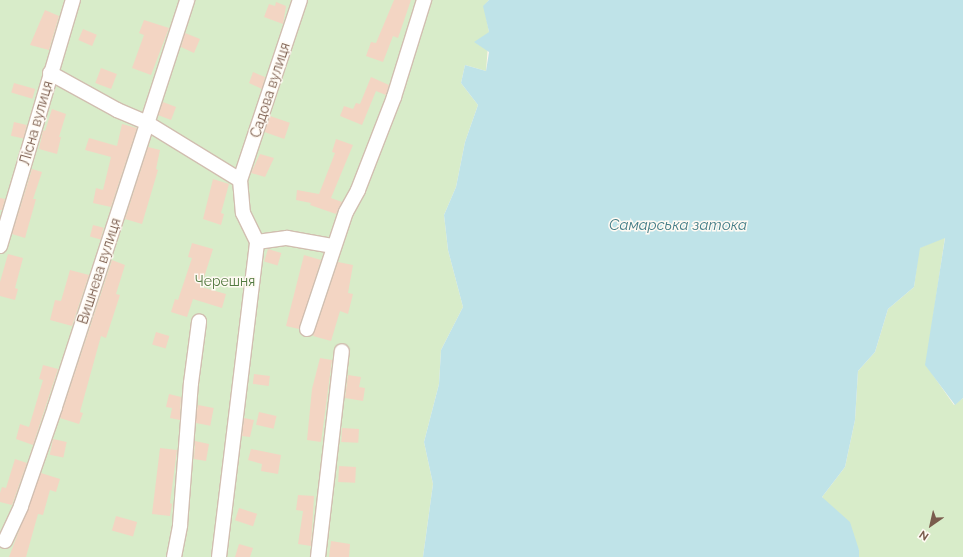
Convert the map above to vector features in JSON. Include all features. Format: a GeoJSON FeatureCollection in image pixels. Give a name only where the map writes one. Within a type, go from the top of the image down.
{"type":"FeatureCollection","features":[{"type":"Feature","properties":{"kind":"lane","name":"Лісна вулиця"},"geometry":{"type":"LineString","coordinates":[[0,246],[50,73],[73,0]]}},
{"type":"Feature","properties":{"kind":"lane","name":"Вишнева вулиця"},"geometry":{"type":"LineString","coordinates":[[5,541],[21,506],[55,407],[187,0]]}},
{"type":"Feature","properties":{"kind":"lane","name":"Садова вулиця"},"geometry":{"type":"LineString","coordinates":[[240,180],[300,0]]}},
{"type":"Feature","properties":{"kind":"lane"},"geometry":{"type":"LineString","coordinates":[[307,329],[333,246],[346,212],[358,190],[394,97],[424,0]]}},
{"type":"Feature","properties":{"kind":"lane"},"geometry":{"type":"LineString","coordinates":[[50,73],[117,110],[147,123],[240,180],[243,213],[257,242],[219,557]]}},
{"type":"Feature","properties":{"kind":"lane"},"geometry":{"type":"LineString","coordinates":[[257,242],[287,238],[333,246]]}},
{"type":"Feature","properties":{"kind":"lane"},"geometry":{"type":"LineString","coordinates":[[174,557],[180,525],[191,383],[199,322]]}},
{"type":"Feature","properties":{"kind":"lane"},"geometry":{"type":"LineString","coordinates":[[318,557],[342,351]]}},
{"type":"Feature","properties":{"kind":"green space","name":"Черешня"},"geometry":{"type":"Polygon","coordinates":[[[0,0],[489,0],[484,6],[489,32],[486,71],[465,65],[461,83],[478,105],[465,142],[456,187],[444,215],[448,250],[463,307],[441,350],[439,384],[424,442],[433,484],[423,557],[0,557],[0,0]]]}},
{"type":"Feature","properties":{"kind":"green space"},"geometry":{"type":"Polygon","coordinates":[[[945,237],[926,365],[954,405],[963,398],[963,557],[859,557],[859,550],[822,497],[845,467],[855,420],[858,371],[875,352],[888,309],[914,287],[919,248],[945,237]]]}},
{"type":"Feature","properties":{"kind":"water","name":"Самарська затока"},"geometry":{"type":"Polygon","coordinates":[[[489,0],[963,0],[963,398],[955,405],[925,365],[945,238],[920,248],[914,287],[888,309],[875,352],[858,371],[855,420],[845,467],[822,497],[850,522],[859,550],[859,557],[423,557],[433,484],[424,442],[439,384],[441,350],[463,307],[448,250],[444,215],[456,187],[465,142],[478,105],[461,83],[465,65],[486,71],[489,52],[474,42],[489,32],[483,6],[489,0]]]}},
{"type":"Feature","properties":{"kind":"building"},"geometry":{"type":"Polygon","coordinates":[[[394,0],[411,0],[398,38],[393,36],[383,62],[366,56],[371,42],[376,43],[394,0]]]}},
{"type":"Feature","properties":{"kind":"building"},"geometry":{"type":"Polygon","coordinates":[[[276,2],[286,6],[283,24],[264,17],[269,4],[275,6],[276,2]]]}},
{"type":"Feature","properties":{"kind":"building"},"geometry":{"type":"Polygon","coordinates":[[[45,10],[59,16],[49,50],[30,45],[45,10]]]}},
{"type":"Feature","properties":{"kind":"building"},"geometry":{"type":"Polygon","coordinates":[[[144,20],[169,28],[151,75],[132,68],[144,35],[139,33],[144,20]]]}},
{"type":"Feature","properties":{"kind":"building"},"geometry":{"type":"Polygon","coordinates":[[[83,29],[97,35],[92,46],[78,40],[83,29]]]}},
{"type":"Feature","properties":{"kind":"building"},"geometry":{"type":"Polygon","coordinates":[[[185,33],[200,39],[194,53],[181,47],[185,33]]]}},
{"type":"Feature","properties":{"kind":"building"},"geometry":{"type":"Polygon","coordinates":[[[101,68],[117,74],[111,89],[95,83],[101,68]]]}},
{"type":"Feature","properties":{"kind":"building"},"geometry":{"type":"Polygon","coordinates":[[[253,72],[265,77],[262,89],[249,83],[253,72]]]}},
{"type":"Feature","properties":{"kind":"building"},"geometry":{"type":"Polygon","coordinates":[[[371,77],[389,85],[386,95],[376,91],[362,125],[340,116],[344,106],[353,109],[356,103],[360,104],[371,77]]]}},
{"type":"Feature","properties":{"kind":"building"},"geometry":{"type":"Polygon","coordinates":[[[14,83],[35,89],[32,99],[11,93],[14,83]]]}},
{"type":"Feature","properties":{"kind":"building"},"geometry":{"type":"Polygon","coordinates":[[[163,102],[176,107],[171,120],[158,115],[163,102]]]}},
{"type":"Feature","properties":{"kind":"building"},"geometry":{"type":"Polygon","coordinates":[[[52,109],[66,114],[59,137],[61,137],[57,154],[39,149],[43,130],[45,131],[52,109]]]}},
{"type":"Feature","properties":{"kind":"building"},"geometry":{"type":"Polygon","coordinates":[[[270,116],[290,123],[284,139],[264,132],[270,116]]]}},
{"type":"Feature","properties":{"kind":"building"},"geometry":{"type":"Polygon","coordinates":[[[14,122],[27,125],[24,139],[11,136],[14,122]]]}},
{"type":"Feature","properties":{"kind":"building"},"geometry":{"type":"Polygon","coordinates":[[[122,124],[137,128],[111,207],[93,203],[96,188],[103,190],[111,157],[85,150],[89,138],[117,146],[122,124]]]}},
{"type":"Feature","properties":{"kind":"building"},"geometry":{"type":"Polygon","coordinates":[[[336,139],[353,145],[331,198],[342,202],[336,214],[310,205],[311,203],[296,200],[297,190],[319,194],[335,153],[332,152],[336,139]]]}},
{"type":"Feature","properties":{"kind":"building"},"geometry":{"type":"Polygon","coordinates":[[[148,147],[160,150],[156,169],[158,170],[142,224],[125,219],[148,147]]]}},
{"type":"Feature","properties":{"kind":"building"},"geometry":{"type":"Polygon","coordinates":[[[260,154],[274,158],[265,177],[251,173],[260,154]]]}},
{"type":"Feature","properties":{"kind":"building"},"geometry":{"type":"Polygon","coordinates":[[[32,169],[42,172],[33,199],[36,199],[25,238],[12,234],[32,169]]]}},
{"type":"Feature","properties":{"kind":"building"},"geometry":{"type":"Polygon","coordinates":[[[213,179],[229,184],[221,213],[224,214],[221,225],[203,219],[213,179]]]}},
{"type":"Feature","properties":{"kind":"building"},"geometry":{"type":"Polygon","coordinates":[[[0,198],[5,199],[2,210],[0,210],[0,198]]]}},
{"type":"Feature","properties":{"kind":"building"},"geometry":{"type":"Polygon","coordinates":[[[93,225],[104,228],[101,239],[90,237],[93,225]]]}},
{"type":"Feature","properties":{"kind":"building"},"geometry":{"type":"Polygon","coordinates":[[[192,243],[213,249],[201,287],[226,294],[222,308],[193,299],[187,317],[171,312],[175,299],[178,300],[192,258],[188,257],[192,243]]]}},
{"type":"Feature","properties":{"kind":"building"},"geometry":{"type":"Polygon","coordinates":[[[268,249],[281,253],[278,266],[264,261],[268,249]]]}},
{"type":"Feature","properties":{"kind":"building"},"geometry":{"type":"Polygon","coordinates":[[[8,254],[23,258],[15,288],[18,289],[15,300],[0,296],[0,282],[8,254]]]}},
{"type":"Feature","properties":{"kind":"building"},"geometry":{"type":"Polygon","coordinates":[[[304,255],[321,260],[299,329],[286,326],[304,255]]]}},
{"type":"Feature","properties":{"kind":"building"},"geometry":{"type":"Polygon","coordinates":[[[112,260],[125,265],[116,294],[120,295],[106,338],[101,336],[80,412],[83,413],[79,424],[60,418],[112,260]]]}},
{"type":"Feature","properties":{"kind":"building"},"geometry":{"type":"Polygon","coordinates":[[[338,262],[353,265],[348,293],[353,294],[348,314],[340,311],[331,341],[313,336],[338,262]]]}},
{"type":"Feature","properties":{"kind":"building"},"geometry":{"type":"Polygon","coordinates":[[[70,270],[89,275],[72,326],[50,320],[55,300],[61,301],[70,270]]]}},
{"type":"Feature","properties":{"kind":"building"},"geometry":{"type":"Polygon","coordinates":[[[156,332],[169,336],[166,349],[152,344],[156,332]]]}},
{"type":"Feature","properties":{"kind":"building"},"geometry":{"type":"Polygon","coordinates":[[[320,358],[332,360],[321,442],[307,440],[312,389],[320,358]]]}},
{"type":"Feature","properties":{"kind":"building"},"geometry":{"type":"Polygon","coordinates":[[[43,365],[58,369],[33,445],[16,439],[20,424],[29,427],[43,380],[39,379],[43,365]]]}},
{"type":"Feature","properties":{"kind":"building"},"geometry":{"type":"Polygon","coordinates":[[[254,374],[270,376],[269,386],[253,384],[254,374]]]}},
{"type":"Feature","properties":{"kind":"building"},"geometry":{"type":"Polygon","coordinates":[[[348,375],[361,377],[359,387],[365,388],[363,401],[345,398],[348,375]]]}},
{"type":"Feature","properties":{"kind":"building"},"geometry":{"type":"Polygon","coordinates":[[[169,394],[181,397],[180,420],[170,418],[172,408],[166,407],[169,394]]]}},
{"type":"Feature","properties":{"kind":"building"},"geometry":{"type":"Polygon","coordinates":[[[198,405],[214,408],[210,426],[195,423],[198,405]]]}},
{"type":"Feature","properties":{"kind":"building"},"geometry":{"type":"Polygon","coordinates":[[[259,412],[277,416],[274,429],[256,425],[259,412]]]}},
{"type":"Feature","properties":{"kind":"building"},"geometry":{"type":"Polygon","coordinates":[[[244,418],[254,420],[250,437],[242,436],[244,418]]]}},
{"type":"Feature","properties":{"kind":"building"},"geometry":{"type":"Polygon","coordinates":[[[342,428],[359,429],[358,443],[341,442],[342,428]]]}},
{"type":"Feature","properties":{"kind":"building"},"geometry":{"type":"Polygon","coordinates":[[[53,439],[67,442],[63,458],[50,455],[53,439]]]}},
{"type":"Feature","properties":{"kind":"building"},"geometry":{"type":"Polygon","coordinates":[[[195,441],[209,444],[206,461],[194,459],[195,441]]]}},
{"type":"Feature","properties":{"kind":"building"},"geometry":{"type":"Polygon","coordinates":[[[160,448],[177,450],[170,503],[172,504],[170,516],[152,514],[160,448]]]}},
{"type":"Feature","properties":{"kind":"building"},"geometry":{"type":"Polygon","coordinates":[[[251,449],[281,455],[278,474],[261,471],[262,464],[248,460],[251,449]]]}},
{"type":"Feature","properties":{"kind":"building"},"geometry":{"type":"Polygon","coordinates":[[[15,459],[27,463],[12,505],[0,502],[0,493],[2,487],[6,488],[15,459]]]}},
{"type":"Feature","properties":{"kind":"building"},"geometry":{"type":"Polygon","coordinates":[[[339,466],[356,467],[355,483],[338,482],[339,466]]]}},
{"type":"Feature","properties":{"kind":"building"},"geometry":{"type":"Polygon","coordinates":[[[41,473],[60,479],[56,492],[50,490],[43,515],[38,514],[26,557],[9,557],[41,473]]]}},
{"type":"Feature","properties":{"kind":"building"},"geometry":{"type":"Polygon","coordinates":[[[298,495],[314,496],[311,546],[298,544],[303,511],[296,510],[298,495]]]}},
{"type":"Feature","properties":{"kind":"building"},"geometry":{"type":"Polygon","coordinates":[[[239,508],[257,514],[253,526],[235,520],[239,508]]]}},
{"type":"Feature","properties":{"kind":"building"},"geometry":{"type":"Polygon","coordinates":[[[116,516],[137,522],[133,536],[112,530],[116,516]]]}},
{"type":"Feature","properties":{"kind":"building"},"geometry":{"type":"Polygon","coordinates":[[[331,541],[350,544],[349,557],[329,557],[331,541]]]}},
{"type":"Feature","properties":{"kind":"building"},"geometry":{"type":"Polygon","coordinates":[[[239,544],[253,548],[250,557],[235,557],[239,544]]]}}]}
